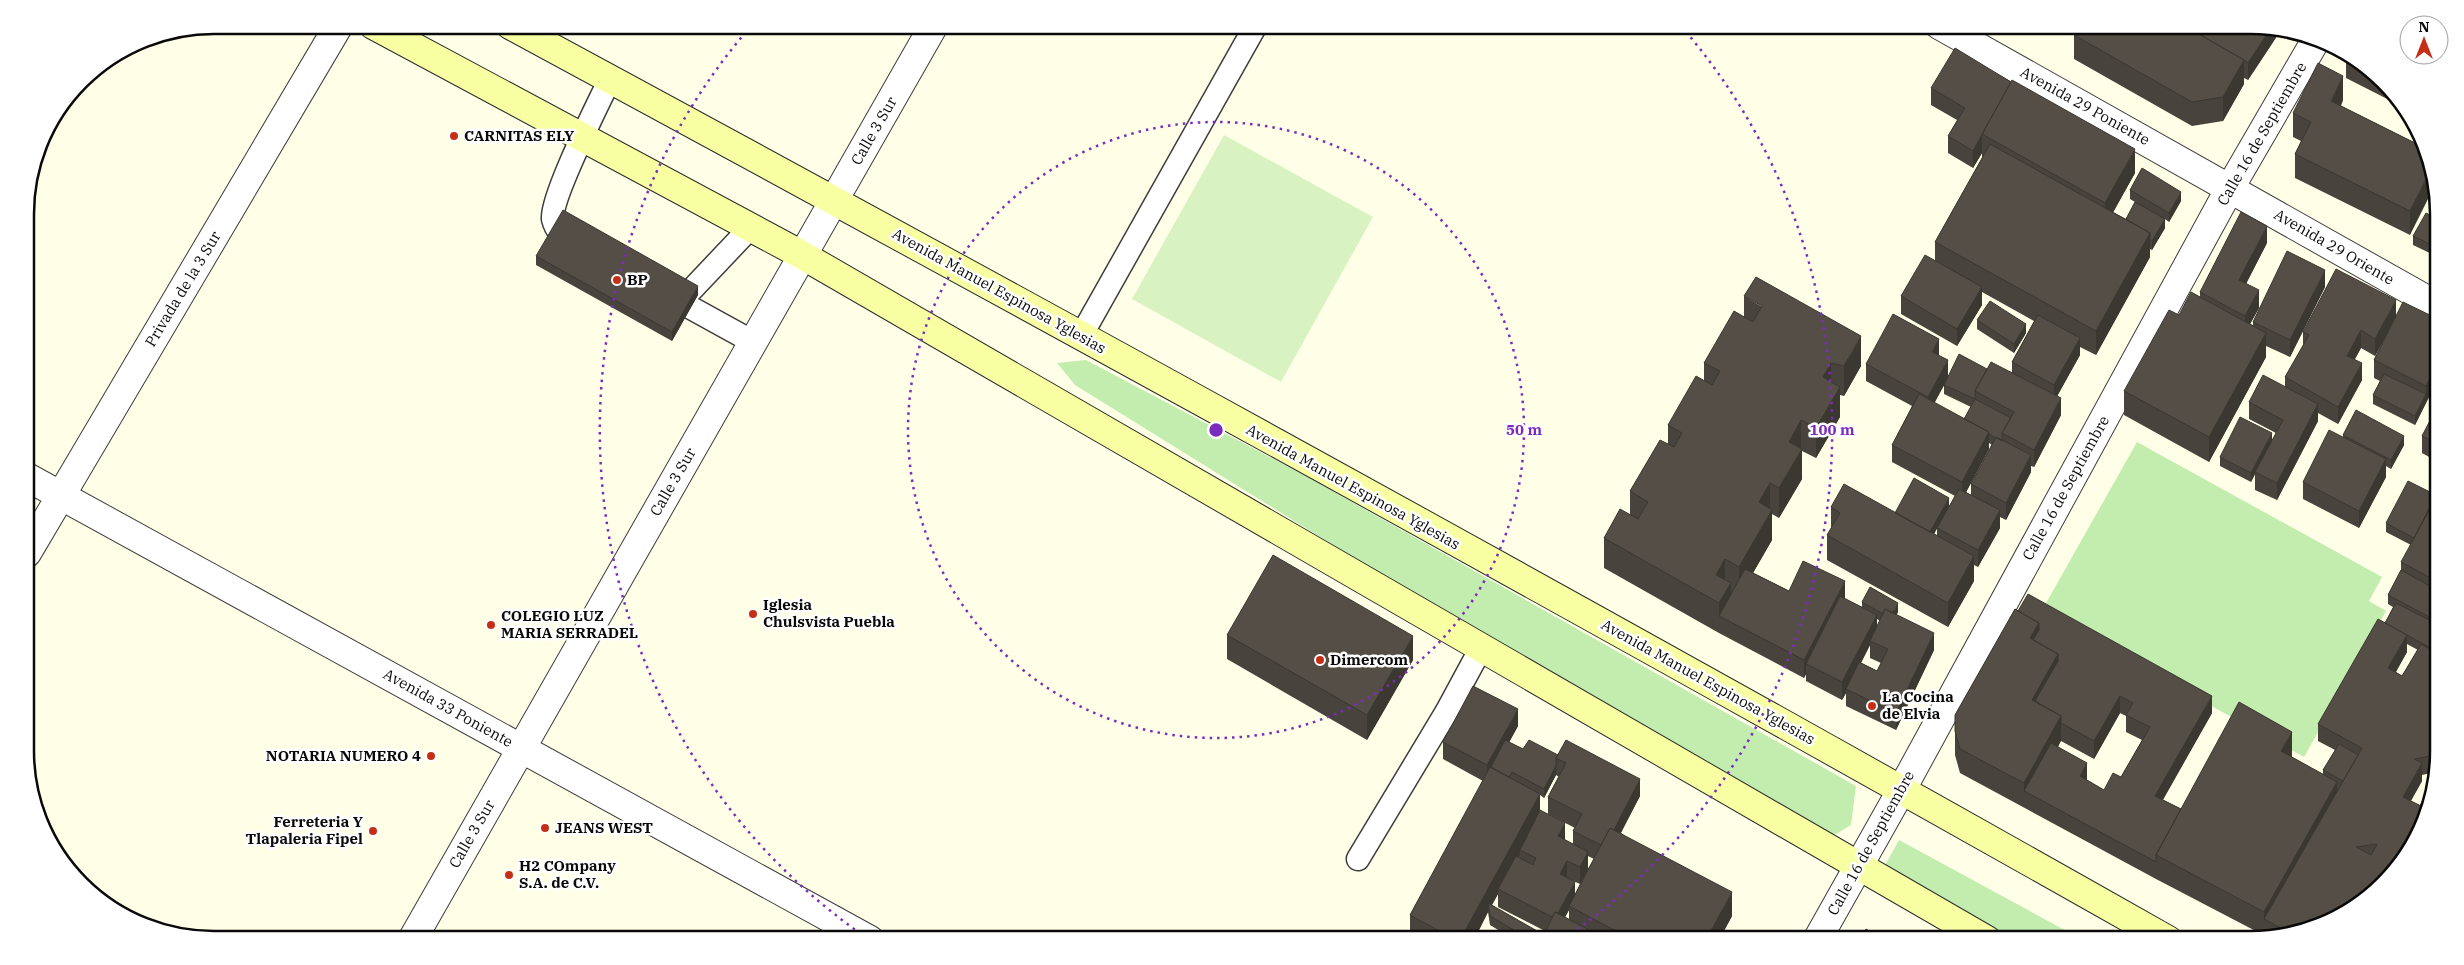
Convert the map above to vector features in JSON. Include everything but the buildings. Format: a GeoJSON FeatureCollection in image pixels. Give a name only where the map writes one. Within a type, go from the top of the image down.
{"type":"FeatureCollection","features":[{"type":"Feature","properties":{"kind":"main road"},"geometry":{"type":"LineString","coordinates":[[391,34],[802,255],[1971,931]]}},
{"type":"Feature","properties":{"kind":"main road","name":"Avenida Manuel Espinosa Yglesias"},"geometry":{"type":"LineString","coordinates":[[527,34],[1081,336],[1902,790],[2152,931]]}},
{"type":"Feature","properties":{"kind":"street","name":"Privada de la 3 Sur"},"geometry":{"type":"LineString","coordinates":[[34,541],[334,34]]}},
{"type":"Feature","properties":{"kind":"street","name":"Calle 3 Sur"},"geometry":{"type":"LineString","coordinates":[[417,931],[929,34]]}},
{"type":"Feature","properties":{"kind":"street","name":"Avenida 29 Poniente"},"geometry":{"type":"LineString","coordinates":[[1955,34],[2230,188]]}},
{"type":"Feature","properties":{"kind":"street","name":"Calle 16 de Septiembre"},"geometry":{"type":"LineString","coordinates":[[1822,931],[1857,866],[1902,790],[2230,188],[2313,45]]}},
{"type":"Feature","properties":{"kind":"street","name":"Avenida 29 Oriente"},"geometry":{"type":"LineString","coordinates":[[2230,188],[2430,301]]}},
{"type":"Feature","properties":{"kind":"street","name":"Avenida 33 Poniente"},"geometry":{"type":"LineString","coordinates":[[34,481],[854,931]]}},
{"type":"Feature","properties":{"kind":"lane"},"geometry":{"type":"LineString","coordinates":[[1081,336],[1251,34]]}},
{"type":"Feature","properties":{"kind":"lane"},"geometry":{"type":"LineString","coordinates":[[595,255],[569,241],[558,232],[553,218],[555,203],[582,137],[610,79]]}},
{"type":"Feature","properties":{"kind":"lane"},"geometry":{"type":"LineString","coordinates":[[680,302],[751,227]]}},
{"type":"Feature","properties":{"kind":"lane"},"geometry":{"type":"LineString","coordinates":[[646,283],[753,342]]}},
{"type":"Feature","properties":{"kind":"lane"},"geometry":{"type":"LineString","coordinates":[[1358,859],[1447,711],[1481,648]]}},
{"type":"Feature","properties":{"kind":"green space"},"geometry":{"type":"Polygon","coordinates":[[[1224,135],[1373,217],[1281,382],[1132,299],[1224,135]]]}},
{"type":"Feature","properties":{"kind":"green space"},"geometry":{"type":"Polygon","coordinates":[[[1086,360],[1311,479],[1856,786],[1851,825],[1828,839],[1496,646],[1075,385],[1057,363],[1086,360]]]}},
{"type":"Feature","properties":{"kind":"green space"},"geometry":{"type":"Polygon","coordinates":[[[2137,442],[2382,577],[2369,601],[2386,611],[2304,757],[2041,612],[2137,442]]]}},
{"type":"Feature","properties":{"kind":"green space"},"geometry":{"type":"Polygon","coordinates":[[[1899,840],[2066,931],[1981,931],[1879,876],[1899,840]]]}},
{"type":"Feature","properties":{"kind":"place","name":"CARNITAS ELY"},"geometry":{"type":"Point","coordinates":[454,136]}},
{"type":"Feature","properties":{"kind":"place","name":"BP"},"geometry":{"type":"Point","coordinates":[617,280]}},
{"type":"Feature","properties":{"kind":"place","name":"Iglesia Chulsvista Puebla"},"geometry":{"type":"Point","coordinates":[753,614]}},
{"type":"Feature","properties":{"kind":"place","name":"COLEGIO LUZ MARIA SERRADEL"},"geometry":{"type":"Point","coordinates":[491,625]}},
{"type":"Feature","properties":{"kind":"place","name":"Dimercom"},"geometry":{"type":"Point","coordinates":[1320,660]}},
{"type":"Feature","properties":{"kind":"place","name":"La Cocina de Elvia"},"geometry":{"type":"Point","coordinates":[1872,706]}},
{"type":"Feature","properties":{"kind":"place","name":"NOTARIA NUMERO 4"},"geometry":{"type":"Point","coordinates":[431,756]}},
{"type":"Feature","properties":{"kind":"place","name":"JEANS WEST"},"geometry":{"type":"Point","coordinates":[545,828]}},
{"type":"Feature","properties":{"kind":"place","name":"Ferreteria Y Tlapaleria Fipel"},"geometry":{"type":"Point","coordinates":[373,831]}},
{"type":"Feature","properties":{"kind":"place","name":"H2 COmpany S.A. de C.V."},"geometry":{"type":"Point","coordinates":[509,875]}}]}
